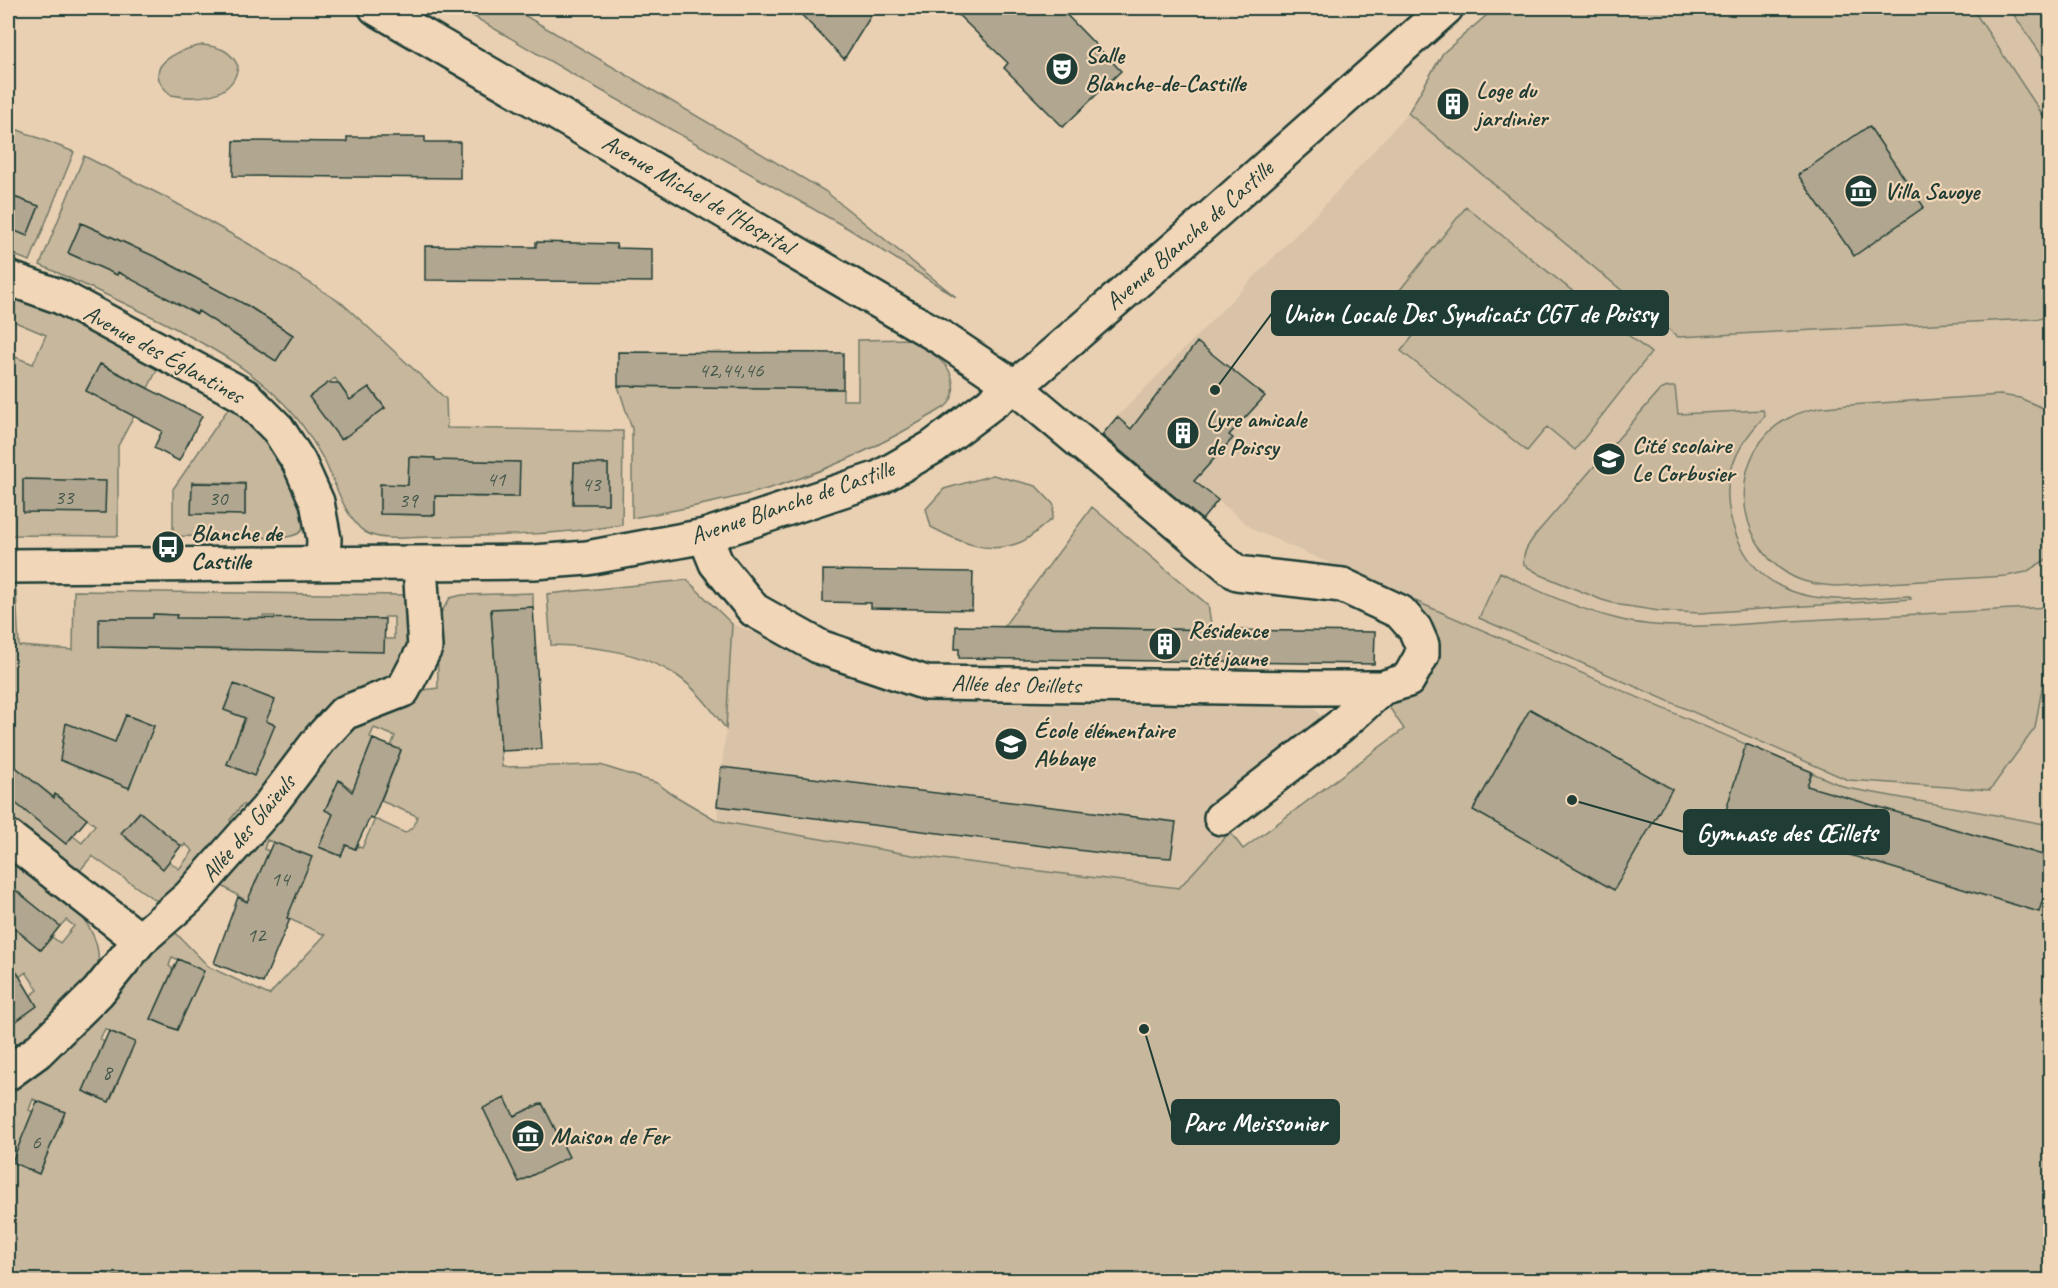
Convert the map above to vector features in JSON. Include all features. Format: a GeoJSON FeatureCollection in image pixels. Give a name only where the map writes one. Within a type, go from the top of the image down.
{"type":"FeatureCollection","features":[{"type":"Feature","properties":{"kind":"street","name":"Avenue Michel de l'Hospital"},"geometry":{"type":"LineString","coordinates":[[376,8],[942,338],[1015,387]]}},
{"type":"Feature","properties":{"kind":"street","name":"Avenue Blanche de Castille"},"geometry":{"type":"LineString","coordinates":[[8,566],[420,564],[534,562],[587,558],[705,536],[879,478],[933,447],[1015,387],[1446,8]]}},
{"type":"Feature","properties":{"kind":"street","name":"Avenue des Églantines"},"geometry":{"type":"LineString","coordinates":[[8,278],[61,297],[245,396],[278,429],[298,462],[317,502],[324,539],[323,563]]}},
{"type":"Feature","properties":{"kind":"street","name":"Allée des Oeillets"},"geometry":{"type":"LineString","coordinates":[[705,536],[716,563],[754,610],[820,647],[926,683],[1305,688],[1382,687],[1408,680],[1422,655],[1422,645],[1415,629],[1400,612],[1342,585],[1237,573],[1015,387]]}},
{"type":"Feature","properties":{"kind":"street","name":"Allée des Glaïeuls"},"geometry":{"type":"LineString","coordinates":[[8,1073],[37,1052],[98,992],[140,940],[189,897],[267,809],[320,739],[344,713],[403,690],[425,648],[420,564]]}},
{"type":"Feature","properties":{"kind":"street","name":"Allée des Oeillets"},"geometry":{"type":"LineString","coordinates":[[1221,818],[1340,726],[1382,687]]}},
{"type":"Feature","properties":{"kind":"street"},"geometry":{"type":"LineString","coordinates":[[8,837],[140,940]]}},
{"type":"Feature","properties":{"kind":"shaded area"},"geometry":{"type":"Polygon","coordinates":[[[459,8],[512,8],[825,191],[956,297],[849,229],[459,8]]]}},
{"type":"Feature","properties":{"kind":"shaded area"},"geometry":{"type":"Polygon","coordinates":[[[1502,8],[1972,8],[2050,126],[2050,318],[1678,337],[1408,113],[1443,53],[1487,15],[1502,8]]]}},
{"type":"Feature","properties":{"kind":"shaded area"},"geometry":{"type":"Polygon","coordinates":[[[1972,8],[2050,8],[2050,126],[1972,8]]]}},
{"type":"Feature","properties":{"kind":"shaded area"},"geometry":{"type":"Polygon","coordinates":[[[2009,8],[2050,8],[2050,67],[2009,8]]]}},
{"type":"Feature","properties":{"kind":"shaded area"},"geometry":{"type":"Polygon","coordinates":[[[203,45],[219,48],[232,56],[238,66],[230,85],[222,91],[203,96],[171,95],[161,84],[158,76],[159,68],[179,52],[203,45]]]}},
{"type":"Feature","properties":{"kind":"shaded area","name":"Cité scolaire Le Corbusier"},"geometry":{"type":"Polygon","coordinates":[[[1408,113],[1678,337],[2050,318],[2050,825],[1847,788],[1413,600],[1254,530],[1117,417],[1320,210],[1408,113]]]}},
{"type":"Feature","properties":{"kind":"shaded area"},"geometry":{"type":"Polygon","coordinates":[[[8,126],[74,152],[30,261],[8,253],[8,228],[27,235],[39,207],[8,194],[8,126]]]}},
{"type":"Feature","properties":{"kind":"shaded area"},"geometry":{"type":"Polygon","coordinates":[[[84,156],[167,198],[249,244],[343,304],[446,399],[447,428],[623,431],[622,525],[550,533],[396,538],[379,537],[365,532],[352,519],[315,444],[295,416],[267,387],[220,353],[167,324],[40,265],[84,156]],[[81,223],[68,253],[117,275],[130,245],[81,223]],[[164,261],[149,289],[197,314],[211,286],[164,261]],[[247,305],[230,332],[276,361],[293,335],[247,305]],[[335,378],[310,397],[385,408],[369,387],[350,400],[335,378]],[[409,457],[408,485],[380,485],[380,514],[435,515],[435,458],[409,457]],[[473,461],[473,497],[519,497],[519,462],[473,461]],[[574,464],[573,503],[608,504],[608,464],[574,464]]]}},
{"type":"Feature","properties":{"kind":"shaded area"},"geometry":{"type":"Polygon","coordinates":[[[1466,207],[1651,353],[1575,450],[1547,427],[1527,451],[1401,351],[1418,330],[1388,305],[1466,207]]]}},
{"type":"Feature","properties":{"kind":"shaded area"},"geometry":{"type":"Polygon","coordinates":[[[8,294],[66,318],[160,364],[148,388],[101,364],[86,390],[134,416],[118,446],[118,536],[8,535],[8,354],[33,364],[46,335],[8,319],[8,294]],[[23,480],[23,512],[105,512],[23,480]]]}},
{"type":"Feature","properties":{"kind":"shaded area"},"geometry":{"type":"Polygon","coordinates":[[[910,339],[930,352],[949,371],[953,390],[952,397],[945,407],[852,457],[778,486],[693,507],[632,518],[632,429],[618,386],[843,389],[843,400],[858,400],[858,340],[910,339]]]}},
{"type":"Feature","properties":{"kind":"shaded area"},"geometry":{"type":"Polygon","coordinates":[[[1675,387],[1678,414],[1763,410],[1765,416],[1741,446],[1734,462],[1729,477],[1728,493],[1729,510],[1741,546],[1750,561],[1762,573],[1783,588],[1820,598],[1910,596],[1911,599],[1700,613],[1659,611],[1602,600],[1541,575],[1524,565],[1525,552],[1536,534],[1660,390],[1675,387]]]}},
{"type":"Feature","properties":{"kind":"shaded area"},"geometry":{"type":"Polygon","coordinates":[[[2000,395],[2020,398],[2050,411],[2050,557],[2026,572],[2007,576],[1824,585],[1788,574],[1769,559],[1756,540],[1748,518],[1744,496],[1747,473],[1754,452],[1768,433],[1787,419],[1804,411],[1829,406],[2000,395]]]}},
{"type":"Feature","properties":{"kind":"shaded area"},"geometry":{"type":"Polygon","coordinates":[[[230,406],[265,440],[288,474],[303,511],[302,530],[290,537],[281,538],[173,536],[173,489],[230,406]],[[192,482],[192,514],[245,514],[245,483],[192,482]]]}},
{"type":"Feature","properties":{"kind":"shaded area"},"geometry":{"type":"Polygon","coordinates":[[[993,475],[1036,486],[1054,505],[1052,519],[1025,540],[997,548],[963,542],[931,527],[926,509],[944,489],[993,475]]]}},
{"type":"Feature","properties":{"kind":"shaded area"},"geometry":{"type":"Polygon","coordinates":[[[1092,507],[1208,605],[1212,630],[1004,626],[1092,507]]]}},
{"type":"Feature","properties":{"kind":"shaded area"},"geometry":{"type":"Polygon","coordinates":[[[1500,572],[1572,605],[1618,619],[1658,625],[1726,625],[2049,607],[2044,677],[2035,728],[1990,790],[1848,780],[1479,618],[1500,572]]]}},
{"type":"Feature","properties":{"kind":"shaded area","name":"École élémentaire Abbaye"},"geometry":{"type":"Polygon","coordinates":[[[687,580],[732,624],[900,691],[927,698],[990,704],[1313,705],[1326,724],[1213,807],[1230,832],[1179,888],[918,856],[718,821],[717,806],[726,730],[707,703],[677,675],[640,658],[592,646],[551,645],[547,594],[687,580]]]}},
{"type":"Feature","properties":{"kind":"shaded area"},"geometry":{"type":"Polygon","coordinates":[[[687,580],[732,624],[726,729],[690,686],[662,667],[616,651],[551,645],[547,594],[687,580]]]}},
{"type":"Feature","properties":{"kind":"shaded area"},"geometry":{"type":"Polygon","coordinates":[[[8,590],[16,590],[19,646],[73,650],[74,591],[404,595],[407,598],[409,651],[402,671],[250,805],[242,805],[230,820],[232,825],[200,871],[180,890],[168,896],[155,900],[92,856],[73,879],[8,826],[8,797],[66,844],[73,836],[82,843],[95,825],[87,819],[84,821],[8,761],[8,590]],[[154,614],[153,618],[100,618],[99,647],[230,650],[230,619],[176,618],[176,615],[154,614]],[[263,616],[263,638],[394,639],[394,617],[384,619],[275,619],[275,616],[263,616]],[[232,690],[224,709],[245,717],[227,764],[254,775],[266,721],[253,699],[232,690]],[[126,715],[115,742],[79,768],[117,783],[154,726],[126,715]],[[139,812],[121,834],[162,868],[169,861],[179,869],[193,851],[185,844],[183,847],[139,812]]]}},
{"type":"Feature","properties":{"kind":"shaded area"},"geometry":{"type":"Polygon","coordinates":[[[533,593],[533,607],[491,610],[502,767],[600,765],[657,783],[718,821],[918,856],[1179,888],[1230,832],[1243,849],[1404,729],[1387,704],[1428,622],[1413,600],[1847,788],[2050,825],[2050,1280],[145,1280],[102,1273],[78,1280],[8,1280],[8,1085],[169,926],[209,967],[269,995],[325,935],[276,913],[289,848],[267,840],[264,849],[269,851],[248,902],[219,884],[335,737],[415,691],[438,688],[437,619],[450,598],[462,595],[533,593]],[[374,728],[370,737],[373,739],[353,790],[339,780],[325,810],[337,815],[319,847],[341,856],[346,845],[355,849],[356,846],[362,848],[375,819],[405,833],[414,826],[417,816],[381,801],[401,751],[391,746],[395,736],[374,728]],[[172,957],[169,966],[173,969],[151,1019],[177,1030],[199,980],[194,966],[172,957]],[[105,1029],[100,1039],[104,1042],[83,1091],[109,1102],[131,1052],[121,1048],[126,1038],[105,1029]],[[33,1099],[29,1110],[33,1112],[12,1162],[39,1174],[60,1123],[53,1107],[33,1099]]]}},
{"type":"Feature","properties":{"kind":"shaded area"},"geometry":{"type":"Polygon","coordinates":[[[8,852],[56,889],[72,905],[85,921],[95,939],[98,958],[95,977],[8,1060],[8,1027],[36,1006],[30,996],[38,990],[26,972],[18,978],[20,981],[8,989],[8,923],[41,950],[52,937],[60,943],[74,926],[66,920],[60,926],[8,884],[8,852]]]}},
{"type":"Feature","properties":{"kind":"building"},"geometry":{"type":"Polygon","coordinates":[[[795,8],[876,8],[844,59],[795,8]]]}},
{"type":"Feature","properties":{"kind":"building","name":"Salle Blanche-de-Castille"},"geometry":{"type":"Polygon","coordinates":[[[951,8],[1060,8],[1121,71],[1063,127],[1004,68],[1008,63],[951,8]]]}},
{"type":"Feature","properties":{"kind":"building","name":"Villa Savoye"},"geometry":{"type":"Polygon","coordinates":[[[1869,126],[1924,207],[1854,256],[1798,175],[1869,126]]]}},
{"type":"Feature","properties":{"kind":"building"},"geometry":{"type":"Polygon","coordinates":[[[347,137],[425,137],[425,142],[460,142],[460,178],[233,176],[234,141],[347,142],[347,137]]]}},
{"type":"Feature","properties":{"kind":"building"},"geometry":{"type":"Polygon","coordinates":[[[8,195],[39,206],[27,236],[8,228],[8,195]]]}},
{"type":"Feature","properties":{"kind":"building"},"geometry":{"type":"Polygon","coordinates":[[[81,223],[158,258],[248,306],[293,335],[276,361],[198,311],[197,314],[118,272],[117,275],[68,253],[81,223]]]}},
{"type":"Feature","properties":{"kind":"building"},"geometry":{"type":"Polygon","coordinates":[[[536,242],[616,244],[617,248],[652,249],[652,282],[425,280],[425,246],[536,247],[536,242]]]}},
{"type":"Feature","properties":{"kind":"building"},"geometry":{"type":"Polygon","coordinates":[[[1197,342],[1265,396],[1229,435],[1233,438],[1194,481],[1218,500],[1202,520],[1102,435],[1117,417],[1131,429],[1197,342]]]}},
{"type":"Feature","properties":{"kind":"building"},"geometry":{"type":"Polygon","coordinates":[[[618,352],[843,353],[843,389],[618,386],[618,352]]]}},
{"type":"Feature","properties":{"kind":"building"},"geometry":{"type":"Polygon","coordinates":[[[100,364],[202,416],[179,461],[154,448],[162,431],[86,391],[100,364]]]}},
{"type":"Feature","properties":{"kind":"building"},"geometry":{"type":"Polygon","coordinates":[[[328,383],[338,383],[350,400],[369,387],[385,408],[341,440],[309,397],[328,383]]]}},
{"type":"Feature","properties":{"kind":"building"},"geometry":{"type":"Polygon","coordinates":[[[409,457],[435,458],[435,460],[520,462],[519,497],[435,496],[435,515],[380,514],[380,484],[408,485],[409,457]]]}},
{"type":"Feature","properties":{"kind":"building"},"geometry":{"type":"Polygon","coordinates":[[[574,463],[608,464],[608,504],[573,504],[574,463]]]}},
{"type":"Feature","properties":{"kind":"building"},"geometry":{"type":"Polygon","coordinates":[[[23,479],[106,481],[105,513],[23,512],[23,479]]]}},
{"type":"Feature","properties":{"kind":"building"},"geometry":{"type":"Polygon","coordinates":[[[192,483],[245,484],[245,515],[191,514],[192,483]]]}},
{"type":"Feature","properties":{"kind":"building"},"geometry":{"type":"Polygon","coordinates":[[[823,570],[973,572],[972,610],[871,608],[871,603],[823,602],[823,570]]]}},
{"type":"Feature","properties":{"kind":"building"},"geometry":{"type":"Polygon","coordinates":[[[533,607],[542,749],[501,751],[491,609],[533,607]]]}},
{"type":"Feature","properties":{"kind":"building"},"geometry":{"type":"Polygon","coordinates":[[[153,614],[177,615],[176,618],[385,619],[384,652],[99,647],[99,618],[153,618],[153,614]]]}},
{"type":"Feature","properties":{"kind":"building","name":"Résidence cité jaune"},"geometry":{"type":"Polygon","coordinates":[[[956,626],[1375,632],[1374,664],[959,658],[959,649],[955,649],[956,626]]]}},
{"type":"Feature","properties":{"kind":"building"},"geometry":{"type":"Polygon","coordinates":[[[234,684],[275,700],[266,721],[275,725],[254,776],[227,764],[245,718],[224,710],[234,684]]]}},
{"type":"Feature","properties":{"kind":"building"},"geometry":{"type":"Polygon","coordinates":[[[1530,709],[1672,789],[1614,890],[1473,810],[1530,709]]]}},
{"type":"Feature","properties":{"kind":"building"},"geometry":{"type":"Polygon","coordinates":[[[126,715],[154,726],[129,788],[60,760],[66,723],[115,742],[126,715]]]}},
{"type":"Feature","properties":{"kind":"building"},"geometry":{"type":"Polygon","coordinates":[[[373,739],[401,750],[373,819],[370,817],[355,849],[346,845],[341,856],[319,847],[333,814],[325,810],[339,780],[352,792],[373,739]]]}},
{"type":"Feature","properties":{"kind":"building"},"geometry":{"type":"Polygon","coordinates":[[[1746,744],[1812,772],[1807,786],[2050,857],[2050,874],[2039,912],[1724,817],[1746,744]]]}},
{"type":"Feature","properties":{"kind":"building"},"geometry":{"type":"Polygon","coordinates":[[[8,761],[54,798],[55,794],[87,819],[66,844],[8,797],[8,761]]]}},
{"type":"Feature","properties":{"kind":"building"},"geometry":{"type":"Polygon","coordinates":[[[721,767],[1176,822],[1171,858],[1110,854],[717,806],[721,767]]]}},
{"type":"Feature","properties":{"kind":"building"},"geometry":{"type":"Polygon","coordinates":[[[140,812],[181,846],[163,869],[121,833],[140,812]]]}},
{"type":"Feature","properties":{"kind":"building"},"geometry":{"type":"Polygon","coordinates":[[[273,842],[312,857],[287,918],[290,919],[263,983],[214,963],[238,897],[247,902],[273,842]]]}},
{"type":"Feature","properties":{"kind":"building"},"geometry":{"type":"Polygon","coordinates":[[[8,884],[60,926],[41,950],[8,923],[8,884]]]}},
{"type":"Feature","properties":{"kind":"building"},"geometry":{"type":"Polygon","coordinates":[[[8,957],[37,1006],[8,1027],[8,957]]]}},
{"type":"Feature","properties":{"kind":"building"},"geometry":{"type":"Polygon","coordinates":[[[178,959],[204,971],[177,1030],[151,1019],[178,959]]]}},
{"type":"Feature","properties":{"kind":"building"},"geometry":{"type":"Polygon","coordinates":[[[109,1031],[135,1042],[109,1102],[83,1091],[109,1031]]]}},
{"type":"Feature","properties":{"kind":"building","name":"Maison de Fer"},"geometry":{"type":"Polygon","coordinates":[[[505,1098],[514,1116],[542,1103],[569,1157],[519,1182],[483,1108],[505,1098]]]}},
{"type":"Feature","properties":{"kind":"building"},"geometry":{"type":"Polygon","coordinates":[[[37,1101],[65,1112],[39,1174],[12,1162],[37,1101]]]}},
{"type":"Feature","properties":{"kind":"place","name":"Salle Blanche-de-Castille"},"geometry":{"type":"Point","coordinates":[1062,69]}},
{"type":"Feature","properties":{"kind":"place","name":"Loge du jardinier"},"geometry":{"type":"Point","coordinates":[1453,104]}},
{"type":"Feature","properties":{"kind":"place","name":"Villa Savoye"},"geometry":{"type":"Point","coordinates":[1861,191]}},
{"type":"Feature","properties":{"kind":"place","name":"Union Locale Des Syndicats CGT de Poissy"},"geometry":{"type":"Point","coordinates":[1215,390]}},
{"type":"Feature","properties":{"kind":"place","name":"Lyre amicale de Poissy"},"geometry":{"type":"Point","coordinates":[1183,433]}},
{"type":"Feature","properties":{"kind":"place","name":"Cité scolaire Le Corbusier"},"geometry":{"type":"Point","coordinates":[1609,459]}},
{"type":"Feature","properties":{"kind":"place","name":"Blanche de Castille"},"geometry":{"type":"Point","coordinates":[168,547]}},
{"type":"Feature","properties":{"kind":"place","name":"Résidence cité jaune"},"geometry":{"type":"Point","coordinates":[1165,644]}},
{"type":"Feature","properties":{"kind":"place","name":"École élémentaire Abbaye"},"geometry":{"type":"Point","coordinates":[1011,744]}},
{"type":"Feature","properties":{"kind":"place","name":"Gymnase des Œillets"},"geometry":{"type":"Point","coordinates":[1572,800]}},
{"type":"Feature","properties":{"kind":"place","name":"Parc Meissonier"},"geometry":{"type":"Point","coordinates":[1144,1029]}},
{"type":"Feature","properties":{"kind":"place","name":"Maison de Fer"},"geometry":{"type":"Point","coordinates":[528,1136]}}]}
